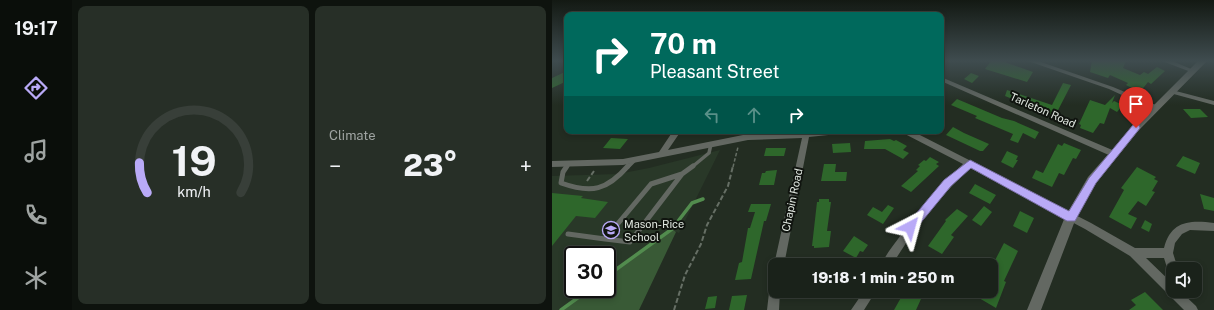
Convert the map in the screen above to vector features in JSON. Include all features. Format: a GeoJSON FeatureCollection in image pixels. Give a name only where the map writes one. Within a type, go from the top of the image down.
{"type":"FeatureCollection","features":[{"type":"Feature","properties":{"kind":"street"},"geometry":{"type":"LineString","coordinates":[[1074,75],[1111,88],[1156,108]]}},
{"type":"Feature","properties":{"kind":"street"},"geometry":{"type":"LineString","coordinates":[[1034,310],[1071,218],[1092,180],[1156,108],[1189,75]]}},
{"type":"Feature","properties":{"kind":"street","name":"Tarleton Road"},"geometry":{"type":"LineString","coordinates":[[944,79],[1114,154]]}},
{"type":"Feature","properties":{"kind":"street"},"geometry":{"type":"LineString","coordinates":[[1172,92],[1214,103]]}},
{"type":"Feature","properties":{"kind":"street"},"geometry":{"type":"LineString","coordinates":[[661,155],[675,134]]}},
{"type":"Feature","properties":{"kind":"street"},"geometry":{"type":"LineString","coordinates":[[552,164],[608,164],[634,161],[711,143],[766,135],[811,134]]}},
{"type":"Feature","properties":{"kind":"street"},"geometry":{"type":"LineString","coordinates":[[912,134],[970,163],[1134,253],[1166,283]]}},
{"type":"Feature","properties":{"kind":"street","name":"Chapin Road"},"geometry":{"type":"LineString","coordinates":[[780,258],[806,135]]}},
{"type":"Feature","properties":{"kind":"street"},"geometry":{"type":"LineString","coordinates":[[890,258],[910,227],[929,204],[948,183],[970,163]]}},
{"type":"Feature","properties":{"kind":"street"},"geometry":{"type":"LineString","coordinates":[[1171,262],[1168,253],[1169,245],[1176,231],[1186,226],[1200,224],[1214,227]]}},
{"type":"Feature","properties":{"kind":"street"},"geometry":{"type":"LineString","coordinates":[[1134,253],[1168,253]]}},
{"type":"Feature","properties":{"kind":"street"},"geometry":{"type":"LineString","coordinates":[[773,310],[774,298]]}},
{"type":"Feature","properties":{"kind":"street"},"geometry":{"type":"LineString","coordinates":[[857,310],[866,298]]}},
{"type":"Feature","properties":{"kind":"street"},"geometry":{"type":"LineString","coordinates":[[1182,298],[1192,310]]}},
{"type":"Feature","properties":{"kind":"lane"},"geometry":{"type":"LineString","coordinates":[[605,239],[651,184],[682,174],[700,162],[709,153],[711,143]]}},
{"type":"Feature","properties":{"kind":"lane"},"geometry":{"type":"LineString","coordinates":[[569,164],[563,172],[561,183],[572,187],[597,188],[613,183],[634,161]]}},
{"type":"Feature","properties":{"kind":"lane"},"geometry":{"type":"LineString","coordinates":[[568,234],[630,242],[682,174]]}},
{"type":"Feature","properties":{"kind":"path"},"geometry":{"type":"LineString","coordinates":[[674,310],[685,275],[701,244],[707,225],[728,186],[739,144]]}},
{"type":"Feature","properties":{"kind":"path"},"geometry":{"type":"LineString","coordinates":[[586,183],[594,171]]}},
{"type":"Feature","properties":{"kind":"shaded area","name":"Mason-Rice School"},"geometry":{"type":"Polygon","coordinates":[[[720,150],[679,233],[671,229],[616,269],[616,246],[564,246],[564,298],[578,298],[561,310],[552,310],[552,176],[618,174],[649,168],[720,150]]]}},
{"type":"Feature","properties":{"kind":"green space"},"geometry":{"type":"Polygon","coordinates":[[[672,229],[676,232],[639,310],[561,310],[578,298],[616,298],[616,269],[672,229]]]}},
{"type":"Feature","properties":{"kind":"building"},"geometry":{"type":"Polygon","coordinates":[[[557,75],[564,75],[564,82],[552,88],[552,78],[557,75]]]}},
{"type":"Feature","properties":{"kind":"building"},"geometry":{"type":"Polygon","coordinates":[[[968,75],[979,76],[972,83],[964,79],[968,75]]]}},
{"type":"Feature","properties":{"kind":"building"},"geometry":{"type":"Polygon","coordinates":[[[1006,75],[1031,75],[1027,82],[1006,75]]]}},
{"type":"Feature","properties":{"kind":"building"},"geometry":{"type":"Polygon","coordinates":[[[1100,75],[1110,75],[1108,78],[1100,75]]]}},
{"type":"Feature","properties":{"kind":"building"},"geometry":{"type":"Polygon","coordinates":[[[1111,75],[1160,75],[1151,84],[1148,82],[1140,92],[1126,85],[1128,83],[1111,75]]]}},
{"type":"Feature","properties":{"kind":"building"},"geometry":{"type":"Polygon","coordinates":[[[1063,83],[1071,85],[1055,116],[1005,96],[1007,90],[1052,105],[1063,83]]]}},
{"type":"Feature","properties":{"kind":"building"},"geometry":{"type":"Polygon","coordinates":[[[1115,95],[1112,103],[1114,101],[1123,105],[1117,112],[1110,108],[1104,124],[1100,123],[1093,133],[1080,128],[1081,125],[1079,124],[1090,100],[1105,105],[1115,95]]]}},
{"type":"Feature","properties":{"kind":"building"},"geometry":{"type":"Polygon","coordinates":[[[957,99],[1039,132],[1035,139],[1023,133],[1018,143],[1010,140],[1013,134],[975,118],[977,116],[951,105],[957,99]]]}},
{"type":"Feature","properties":{"kind":"building"},"geometry":{"type":"Polygon","coordinates":[[[1183,109],[1200,109],[1208,117],[1191,118],[1183,109]]]}},
{"type":"Feature","properties":{"kind":"building"},"geometry":{"type":"Polygon","coordinates":[[[953,127],[989,144],[983,151],[980,151],[946,135],[953,127]]]}},
{"type":"Feature","properties":{"kind":"building"},"geometry":{"type":"Polygon","coordinates":[[[611,138],[628,139],[620,149],[603,148],[611,138]]]}},
{"type":"Feature","properties":{"kind":"building"},"geometry":{"type":"Polygon","coordinates":[[[890,139],[894,141],[896,140],[907,146],[903,150],[909,153],[903,159],[885,149],[864,149],[865,141],[890,139]]]}},
{"type":"Feature","properties":{"kind":"building"},"geometry":{"type":"Polygon","coordinates":[[[850,143],[851,152],[833,153],[832,144],[850,143]]]}},
{"type":"Feature","properties":{"kind":"building"},"geometry":{"type":"Polygon","coordinates":[[[1064,143],[1081,150],[1076,159],[1073,158],[1064,175],[1059,173],[1052,187],[1032,178],[1036,170],[1043,173],[1058,144],[1062,146],[1064,143]]]}},
{"type":"Feature","properties":{"kind":"building"},"geometry":{"type":"Polygon","coordinates":[[[766,148],[786,148],[784,156],[764,156],[766,148]]]}},
{"type":"Feature","properties":{"kind":"building"},"geometry":{"type":"Polygon","coordinates":[[[1007,151],[1018,156],[1016,160],[1018,160],[1013,168],[1001,162],[1007,151]]]}},
{"type":"Feature","properties":{"kind":"building"},"geometry":{"type":"Polygon","coordinates":[[[1183,156],[1200,163],[1195,174],[1176,166],[1183,156]]]}},
{"type":"Feature","properties":{"kind":"building"},"geometry":{"type":"Polygon","coordinates":[[[930,157],[939,162],[936,164],[939,166],[911,192],[901,186],[918,171],[916,170],[920,166],[918,165],[930,157]]]}},
{"type":"Feature","properties":{"kind":"building"},"geometry":{"type":"Polygon","coordinates":[[[824,164],[836,164],[835,172],[847,172],[846,181],[821,181],[824,164]]]}},
{"type":"Feature","properties":{"kind":"building"},"geometry":{"type":"Polygon","coordinates":[[[1137,167],[1156,177],[1154,179],[1158,181],[1152,191],[1155,192],[1146,206],[1138,201],[1128,214],[1137,218],[1131,229],[1109,217],[1124,190],[1121,188],[1137,167]]]}},
{"type":"Feature","properties":{"kind":"building"},"geometry":{"type":"Polygon","coordinates":[[[777,170],[774,185],[759,185],[762,173],[777,170]]]}},
{"type":"Feature","properties":{"kind":"building"},"geometry":{"type":"Polygon","coordinates":[[[975,184],[996,195],[990,204],[969,193],[975,184]]]}},
{"type":"Feature","properties":{"kind":"building"},"geometry":{"type":"Polygon","coordinates":[[[552,193],[583,196],[581,198],[608,202],[595,218],[576,216],[552,246],[552,193]]]}},
{"type":"Feature","properties":{"kind":"building"},"geometry":{"type":"Polygon","coordinates":[[[1200,194],[1214,198],[1214,211],[1204,209],[1200,194]]]}},
{"type":"Feature","properties":{"kind":"building"},"geometry":{"type":"Polygon","coordinates":[[[819,199],[829,199],[829,202],[831,202],[827,231],[831,231],[829,247],[814,248],[814,246],[812,246],[817,202],[819,202],[819,199]]]}},
{"type":"Feature","properties":{"kind":"building"},"geometry":{"type":"Polygon","coordinates":[[[751,204],[771,204],[766,221],[764,221],[751,279],[735,280],[739,263],[742,262],[748,228],[750,228],[755,212],[748,212],[751,204]]]}},
{"type":"Feature","properties":{"kind":"building"},"geometry":{"type":"Polygon","coordinates":[[[888,205],[894,208],[883,224],[867,215],[873,207],[882,212],[888,205]]]}},
{"type":"Feature","properties":{"kind":"building"},"geometry":{"type":"Polygon","coordinates":[[[984,206],[992,212],[981,226],[972,220],[984,206]]]}},
{"type":"Feature","properties":{"kind":"building"},"geometry":{"type":"Polygon","coordinates":[[[957,209],[968,216],[951,235],[954,237],[942,254],[928,246],[946,221],[945,220],[957,209]]]}},
{"type":"Feature","properties":{"kind":"building"},"geometry":{"type":"Polygon","coordinates":[[[1020,211],[1034,218],[1027,233],[1013,226],[1020,211]]]}},
{"type":"Feature","properties":{"kind":"building"},"geometry":{"type":"Polygon","coordinates":[[[1145,220],[1152,224],[1149,232],[1141,228],[1145,220]]]}},
{"type":"Feature","properties":{"kind":"building"},"geometry":{"type":"Polygon","coordinates":[[[854,236],[868,245],[863,252],[860,251],[856,258],[843,251],[854,236]]]}},
{"type":"Feature","properties":{"kind":"building"},"geometry":{"type":"Polygon","coordinates":[[[1004,243],[1018,251],[1004,281],[1006,282],[996,308],[979,298],[998,298],[998,258],[996,258],[1004,243]]]}},
{"type":"Feature","properties":{"kind":"building"},"geometry":{"type":"Polygon","coordinates":[[[1145,292],[1163,310],[1129,310],[1136,305],[1131,300],[1145,292]]]}},
{"type":"Feature","properties":{"kind":"building"},"geometry":{"type":"Polygon","coordinates":[[[747,295],[744,310],[729,310],[732,296],[747,295]]]}},
{"type":"Feature","properties":{"kind":"building"},"geometry":{"type":"Polygon","coordinates":[[[717,296],[715,308],[705,309],[708,297],[717,296]]]}},
{"type":"Feature","properties":{"kind":"building"},"geometry":{"type":"Polygon","coordinates":[[[901,298],[921,299],[916,310],[894,310],[901,298]]]}},
{"type":"Feature","properties":{"kind":"waterway"},"geometry":{"type":"LineString","coordinates":[[616,269],[672,229],[692,203],[703,199]]}},
{"type":"Feature","properties":{"kind":"waterway"},"geometry":{"type":"LineString","coordinates":[[561,310],[578,298]]}},
{"type":"Feature","properties":{"kind":"place","name":"Mason-Rice School"},"geometry":{"type":"Point","coordinates":[611,230]}},
{"type":"Feature","properties":{"kind":"route"},"geometry":{"type":"LineString","coordinates":[[910,227],[948,183],[970,163],[1037,201],[1071,218],[1092,180],[1136,128]]}}]}
